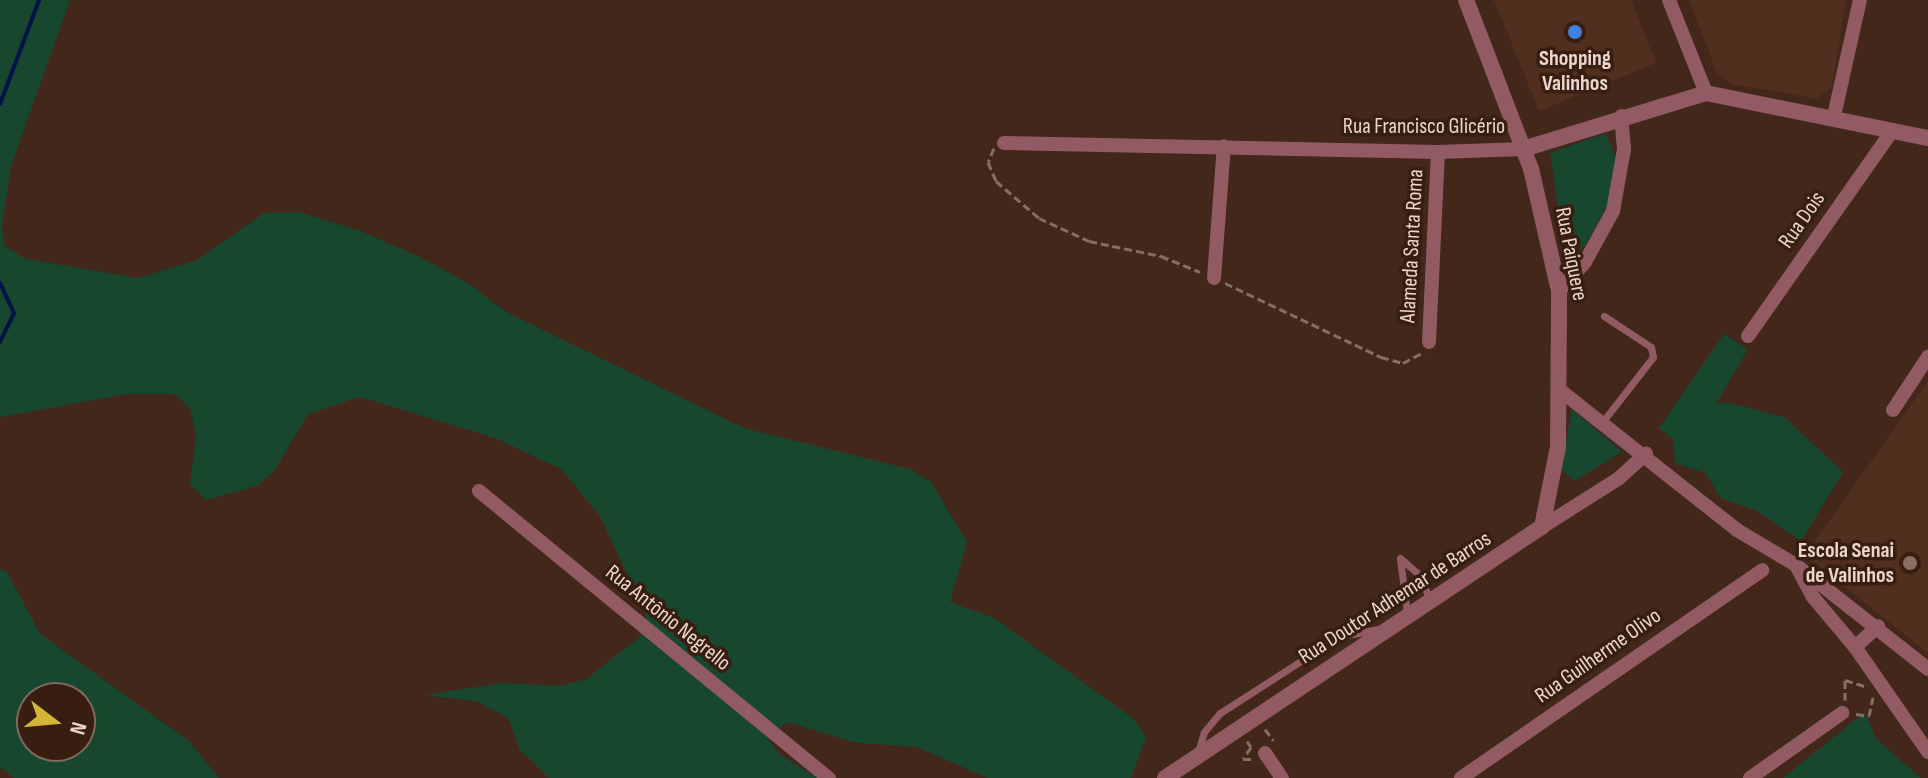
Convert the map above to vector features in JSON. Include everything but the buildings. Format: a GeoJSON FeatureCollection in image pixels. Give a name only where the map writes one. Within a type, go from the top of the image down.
{"type":"FeatureCollection","features":[{"type":"Feature","properties":{"kind":"street","name":"Rua Paiquere"},"geometry":{"type":"LineString","coordinates":[[1466,0],[1523,149],[1559,291],[1561,391],[1551,495],[1542,527]]}},
{"type":"Feature","properties":{"kind":"street"},"geometry":{"type":"LineString","coordinates":[[1669,0],[1706,93]]}},
{"type":"Feature","properties":{"kind":"street"},"geometry":{"type":"LineString","coordinates":[[1834,116],[1860,0]]}},
{"type":"Feature","properties":{"kind":"street","name":"Rua Francisco Glicério"},"geometry":{"type":"LineString","coordinates":[[1004,143],[1438,152],[1523,149],[1621,116],[1706,93],[1834,116],[1928,138]]}},
{"type":"Feature","properties":{"kind":"street"},"geometry":{"type":"LineString","coordinates":[[1559,291],[1585,262],[1613,211],[1624,149],[1621,116]]}},
{"type":"Feature","properties":{"kind":"street","name":"Rua Dois"},"geometry":{"type":"LineString","coordinates":[[1748,336],[1892,131]]}},
{"type":"Feature","properties":{"kind":"street"},"geometry":{"type":"LineString","coordinates":[[1214,278],[1224,146]]}},
{"type":"Feature","properties":{"kind":"street","name":"Alameda Santa Roma"},"geometry":{"type":"LineString","coordinates":[[1429,342],[1438,152]]}},
{"type":"Feature","properties":{"kind":"street"},"geometry":{"type":"LineString","coordinates":[[1893,410],[1928,357]]}},
{"type":"Feature","properties":{"kind":"street"},"geometry":{"type":"LineString","coordinates":[[1561,391],[1604,420],[1737,530],[1796,565],[1878,626],[1928,669]]}},
{"type":"Feature","properties":{"kind":"street","name":"Rua Doutor Adhemar de Barros"},"geometry":{"type":"LineString","coordinates":[[1165,778],[1407,613],[1618,479],[1646,454]]}},
{"type":"Feature","properties":{"kind":"street","name":"Rua Antônio Negrello"},"geometry":{"type":"LineString","coordinates":[[479,491],[829,778]]}},
{"type":"Feature","properties":{"kind":"street"},"geometry":{"type":"LineString","coordinates":[[1796,565],[1813,597],[1855,647],[1928,752]]}},
{"type":"Feature","properties":{"kind":"street","name":"Rua Guilherme Olivo"},"geometry":{"type":"LineString","coordinates":[[1461,778],[1762,570]]}},
{"type":"Feature","properties":{"kind":"street"},"geometry":{"type":"LineString","coordinates":[[1855,647],[1878,626]]}},
{"type":"Feature","properties":{"kind":"street"},"geometry":{"type":"LineString","coordinates":[[1750,778],[1839,715]]}},
{"type":"Feature","properties":{"kind":"street"},"geometry":{"type":"LineString","coordinates":[[1265,753],[1282,778]]}},
{"type":"Feature","properties":{"kind":"lane"},"geometry":{"type":"LineString","coordinates":[[1604,316],[1651,347],[1653,357],[1604,420]]}},
{"type":"Feature","properties":{"kind":"lane"},"geometry":{"type":"LineString","coordinates":[[1407,613],[1400,558],[1417,573],[1430,599]]}},
{"type":"Feature","properties":{"kind":"lane"},"geometry":{"type":"LineString","coordinates":[[1197,756],[1204,732],[1220,713],[1338,637],[1385,628]]}},
{"type":"Feature","properties":{"kind":"path"},"geometry":{"type":"LineString","coordinates":[[1004,143],[988,154],[996,181],[1039,218],[1065,233],[1161,256],[1381,357],[1413,361],[1429,342]]}},
{"type":"Feature","properties":{"kind":"path"},"geometry":{"type":"LineString","coordinates":[[1839,715],[1846,699],[1845,680],[1862,689],[1880,686]]}},
{"type":"Feature","properties":{"kind":"path"},"geometry":{"type":"LineString","coordinates":[[1839,715],[1854,713],[1866,718],[1870,699],[1880,686]]}},
{"type":"Feature","properties":{"kind":"path"},"geometry":{"type":"LineString","coordinates":[[1236,731],[1251,747],[1242,754],[1245,763],[1265,753],[1275,744],[1267,736],[1260,714]]}},
{"type":"Feature","properties":{"kind":"shaded area","name":"Shopping Valinhos"},"geometry":{"type":"Polygon","coordinates":[[[1494,0],[1631,0],[1656,63],[1539,111],[1494,0]]]}},
{"type":"Feature","properties":{"kind":"shaded area"},"geometry":{"type":"Polygon","coordinates":[[[1689,0],[1846,0],[1832,86],[1817,99],[1732,84],[1717,73],[1689,0]]]}},
{"type":"Feature","properties":{"kind":"shaded area"},"geometry":{"type":"Polygon","coordinates":[[[1928,381],[1928,653],[1805,555],[1928,381]]]}},
{"type":"Feature","properties":{"kind":"green space"},"geometry":{"type":"Polygon","coordinates":[[[0,0],[70,0],[11,166],[2,225],[4,246],[27,259],[138,278],[197,260],[264,213],[299,212],[358,230],[418,256],[468,283],[506,312],[744,428],[910,469],[930,481],[967,542],[950,602],[994,618],[1134,719],[1146,737],[1131,778],[988,778],[917,747],[857,743],[787,722],[768,738],[780,755],[818,778],[549,778],[520,750],[508,718],[476,701],[423,695],[503,683],[560,686],[586,679],[640,637],[646,615],[600,516],[561,469],[495,438],[360,397],[308,414],[274,471],[257,486],[206,500],[190,484],[196,436],[190,408],[174,394],[127,394],[0,417],[0,0]]]}},
{"type":"Feature","properties":{"kind":"green space"},"geometry":{"type":"Polygon","coordinates":[[[1606,133],[1616,159],[1607,206],[1584,247],[1563,242],[1550,153],[1606,133]]]}},
{"type":"Feature","properties":{"kind":"green space"},"geometry":{"type":"Polygon","coordinates":[[[1724,334],[1748,349],[1716,404],[1730,403],[1784,417],[1843,472],[1801,541],[1757,511],[1721,498],[1705,473],[1675,463],[1673,439],[1659,428],[1724,334]]]}},
{"type":"Feature","properties":{"kind":"green space"},"geometry":{"type":"Polygon","coordinates":[[[1572,409],[1622,452],[1574,481],[1562,470],[1572,409]]]}},
{"type":"Feature","properties":{"kind":"green space"},"geometry":{"type":"Polygon","coordinates":[[[0,569],[7,572],[40,634],[189,741],[219,778],[14,778],[0,767],[0,569]]]}},
{"type":"Feature","properties":{"kind":"green space"},"geometry":{"type":"Polygon","coordinates":[[[1865,712],[1876,739],[1921,778],[1783,778],[1865,712]]]}},
{"type":"Feature","properties":{"kind":"waterway"},"geometry":{"type":"LineString","coordinates":[[0,104],[39,0]]}},
{"type":"Feature","properties":{"kind":"waterway"},"geometry":{"type":"LineString","coordinates":[[0,283],[14,313],[0,342]]}},
{"type":"Feature","properties":{"kind":"place","name":"Shopping Valinhos"},"geometry":{"type":"Point","coordinates":[1575,32]}},
{"type":"Feature","properties":{"kind":"place","name":"Escola Senai de Valinhos"},"geometry":{"type":"Point","coordinates":[1910,563]}}]}
